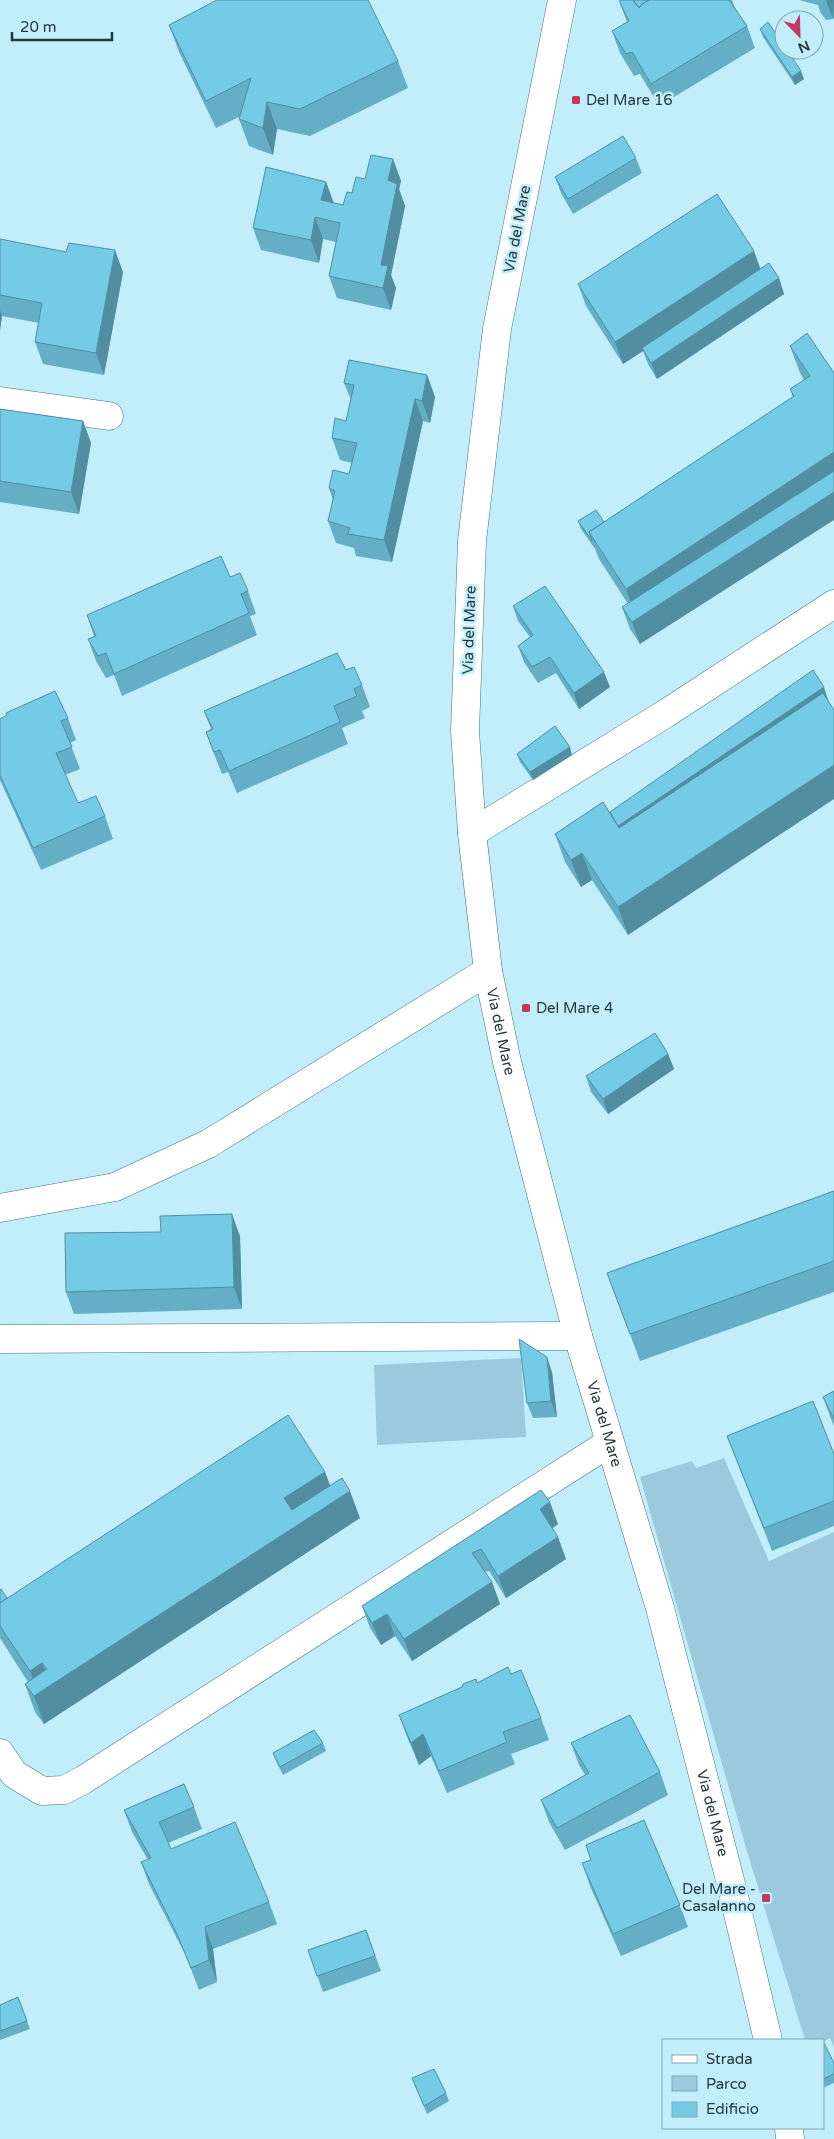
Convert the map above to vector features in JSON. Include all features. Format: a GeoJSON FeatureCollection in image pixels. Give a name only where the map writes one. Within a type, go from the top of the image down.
{"type":"FeatureCollection","features":[{"type":"Feature","properties":{"kind":"street","name":"Via del Mare"},"geometry":{"type":"LineString","coordinates":[[562,0],[497,328],[472,541],[465,731],[472,833],[488,972],[507,1062],[578,1336],[660,1608],[732,1888],[768,2039]]}},
{"type":"Feature","properties":{"kind":"street"},"geometry":{"type":"LineString","coordinates":[[0,402],[109,416]]}},
{"type":"Feature","properties":{"kind":"street"},"geometry":{"type":"LineString","coordinates":[[472,833],[665,714],[834,604]]}},
{"type":"Feature","properties":{"kind":"street"},"geometry":{"type":"LineString","coordinates":[[0,1208],[115,1188],[208,1144],[488,972]]}},
{"type":"Feature","properties":{"kind":"street"},"geometry":{"type":"LineString","coordinates":[[0,1339],[578,1336]]}},
{"type":"Feature","properties":{"kind":"street"},"geometry":{"type":"LineString","coordinates":[[0,1753],[14,1774],[42,1791],[64,1790],[83,1780],[609,1443]]}},
{"type":"Feature","properties":{"kind":"green space"},"geometry":{"type":"Polygon","coordinates":[[[521,1358],[526,1437],[377,1445],[374,1365],[521,1358]]]}},
{"type":"Feature","properties":{"kind":"green space"},"geometry":{"type":"Polygon","coordinates":[[[724,1458],[769,1561],[834,1532],[834,2047],[830,2038],[824,2041],[824,2039],[805,2039],[746,1848],[640,1477],[692,1461],[696,1468],[724,1458]]]}},
{"type":"Feature","properties":{"kind":"building"},"geometry":{"type":"Polygon","coordinates":[[[217,0],[368,0],[398,61],[300,109],[267,102],[263,128],[239,119],[251,78],[206,101],[169,25],[217,0]]]}},
{"type":"Feature","properties":{"kind":"building"},"geometry":{"type":"Polygon","coordinates":[[[620,0],[633,0],[639,8],[649,0],[729,0],[747,26],[651,84],[632,52],[626,54],[612,31],[629,21],[620,0]]]}},
{"type":"Feature","properties":{"kind":"building"},"geometry":{"type":"Polygon","coordinates":[[[633,0],[649,0],[639,8],[633,0]]]}},
{"type":"Feature","properties":{"kind":"building"},"geometry":{"type":"Polygon","coordinates":[[[768,22],[774,31],[774,50],[760,29],[768,22]]]}},
{"type":"Feature","properties":{"kind":"building"},"geometry":{"type":"Polygon","coordinates":[[[781,60],[794,60],[801,71],[792,77],[781,60]]]}},
{"type":"Feature","properties":{"kind":"building"},"geometry":{"type":"Polygon","coordinates":[[[623,136],[636,158],[568,199],[555,177],[623,136]]]}},
{"type":"Feature","properties":{"kind":"building"},"geometry":{"type":"Polygon","coordinates":[[[371,155],[393,159],[388,180],[397,184],[381,265],[388,266],[383,288],[329,276],[340,223],[315,217],[311,240],[253,228],[266,167],[326,182],[321,200],[343,205],[347,192],[352,193],[356,177],[365,179],[371,155]]]}},
{"type":"Feature","properties":{"kind":"building"},"geometry":{"type":"Polygon","coordinates":[[[717,194],[754,251],[615,342],[578,284],[717,194]]]}},
{"type":"Feature","properties":{"kind":"building"},"geometry":{"type":"Polygon","coordinates":[[[0,239],[66,252],[69,243],[115,250],[96,353],[35,342],[42,303],[0,295],[0,239]]]}},
{"type":"Feature","properties":{"kind":"building"},"geometry":{"type":"Polygon","coordinates":[[[769,263],[779,278],[651,363],[642,348],[769,263]]]}},
{"type":"Feature","properties":{"kind":"building"},"geometry":{"type":"Polygon","coordinates":[[[807,333],[834,373],[834,452],[626,589],[589,532],[794,396],[790,389],[810,376],[790,346],[807,333]]]}},
{"type":"Feature","properties":{"kind":"building"},"geometry":{"type":"Polygon","coordinates":[[[349,360],[427,375],[422,401],[415,399],[384,540],[348,534],[350,528],[328,521],[335,491],[329,488],[333,470],[349,474],[357,443],[332,438],[335,418],[346,421],[354,385],[344,383],[349,360]]]}},
{"type":"Feature","properties":{"kind":"building"},"geometry":{"type":"Polygon","coordinates":[[[0,409],[83,421],[71,492],[0,481],[0,409]]]}},
{"type":"Feature","properties":{"kind":"building"},"geometry":{"type":"Polygon","coordinates":[[[834,471],[834,492],[632,622],[622,607],[834,471]]]}},
{"type":"Feature","properties":{"kind":"building"},"geometry":{"type":"Polygon","coordinates":[[[596,510],[604,522],[589,532],[592,541],[578,521],[596,510]]]}},
{"type":"Feature","properties":{"kind":"building"},"geometry":{"type":"Polygon","coordinates":[[[221,556],[230,577],[240,573],[248,591],[241,594],[249,613],[114,674],[106,653],[98,656],[88,639],[96,636],[87,615],[221,556]]]}},
{"type":"Feature","properties":{"kind":"building"},"geometry":{"type":"Polygon","coordinates":[[[545,586],[604,672],[574,693],[550,657],[532,667],[518,646],[533,635],[513,606],[545,586]]]}},
{"type":"Feature","properties":{"kind":"building"},"geometry":{"type":"Polygon","coordinates":[[[337,653],[346,670],[354,667],[362,685],[354,689],[357,696],[334,706],[340,722],[229,771],[220,750],[214,752],[206,732],[213,729],[204,711],[337,653]]]}},
{"type":"Feature","properties":{"kind":"building"},"geometry":{"type":"Polygon","coordinates":[[[813,670],[824,687],[618,826],[610,812],[813,670]]]}},
{"type":"Feature","properties":{"kind":"building"},"geometry":{"type":"Polygon","coordinates":[[[55,691],[68,718],[61,721],[72,747],[56,753],[78,803],[96,796],[105,816],[33,848],[0,775],[0,719],[7,715],[6,713],[55,691]]]}},
{"type":"Feature","properties":{"kind":"building"},"geometry":{"type":"Polygon","coordinates":[[[823,693],[834,710],[834,765],[618,907],[582,853],[571,860],[555,834],[603,802],[619,828],[823,693]]]}},
{"type":"Feature","properties":{"kind":"building"},"geometry":{"type":"Polygon","coordinates":[[[555,726],[570,747],[530,772],[517,754],[555,726]]]}},
{"type":"Feature","properties":{"kind":"building"},"geometry":{"type":"Polygon","coordinates":[[[655,1033],[668,1054],[603,1099],[586,1076],[655,1033]]]}},
{"type":"Feature","properties":{"kind":"building"},"geometry":{"type":"Polygon","coordinates":[[[834,1191],[834,1261],[630,1334],[607,1273],[834,1191]]]}},
{"type":"Feature","properties":{"kind":"building"},"geometry":{"type":"Polygon","coordinates":[[[232,1214],[234,1287],[66,1292],[65,1233],[161,1232],[160,1216],[232,1214]]]}},
{"type":"Feature","properties":{"kind":"building"},"geometry":{"type":"Polygon","coordinates":[[[519,1339],[547,1357],[551,1401],[527,1403],[519,1339]]]}},
{"type":"Feature","properties":{"kind":"building"},"geometry":{"type":"Polygon","coordinates":[[[834,1391],[834,1419],[823,1397],[834,1391]]]}},
{"type":"Feature","properties":{"kind":"building"},"geometry":{"type":"Polygon","coordinates":[[[813,1401],[834,1454],[834,1501],[764,1528],[727,1436],[813,1401]]]}},
{"type":"Feature","properties":{"kind":"building"},"geometry":{"type":"Polygon","coordinates":[[[288,1415],[325,1472],[284,1498],[292,1510],[342,1478],[350,1491],[34,1696],[25,1684],[47,1669],[42,1663],[30,1671],[0,1626],[0,1603],[288,1415]]]}},
{"type":"Feature","properties":{"kind":"building"},"geometry":{"type":"Polygon","coordinates":[[[541,1490],[550,1502],[540,1509],[558,1537],[498,1576],[481,1549],[472,1553],[492,1582],[404,1639],[387,1614],[372,1623],[362,1606],[541,1490]]]}},
{"type":"Feature","properties":{"kind":"building"},"geometry":{"type":"Polygon","coordinates":[[[0,1590],[7,1598],[0,1603],[0,1590]]]}},
{"type":"Feature","properties":{"kind":"building"},"geometry":{"type":"Polygon","coordinates":[[[508,1667],[511,1674],[521,1670],[541,1718],[503,1732],[507,1742],[439,1771],[423,1734],[411,1743],[399,1715],[462,1687],[463,1684],[476,1679],[477,1683],[508,1667]]]}},
{"type":"Feature","properties":{"kind":"building"},"geometry":{"type":"Polygon","coordinates":[[[630,1715],[660,1772],[557,1828],[541,1800],[589,1773],[571,1743],[630,1715]]]}},
{"type":"Feature","properties":{"kind":"building"},"geometry":{"type":"Polygon","coordinates":[[[314,1730],[323,1743],[280,1767],[273,1753],[314,1730]]]}},
{"type":"Feature","properties":{"kind":"building"},"geometry":{"type":"Polygon","coordinates":[[[184,1784],[194,1807],[159,1822],[171,1849],[235,1822],[269,1902],[205,1927],[209,1960],[191,1968],[177,1934],[141,1862],[151,1858],[124,1810],[184,1784]]]}},
{"type":"Feature","properties":{"kind":"building"},"geometry":{"type":"Polygon","coordinates":[[[644,1820],[680,1905],[613,1934],[582,1863],[591,1860],[586,1845],[644,1820]]]}},
{"type":"Feature","properties":{"kind":"building"},"geometry":{"type":"Polygon","coordinates":[[[366,1930],[375,1956],[317,1976],[308,1950],[366,1930]]]}},
{"type":"Feature","properties":{"kind":"building"},"geometry":{"type":"Polygon","coordinates":[[[18,1997],[27,2021],[0,2031],[0,2005],[18,1997]]]}},
{"type":"Feature","properties":{"kind":"building"},"geometry":{"type":"Polygon","coordinates":[[[824,2043],[834,2063],[834,2074],[824,2079],[824,2043]]]}},
{"type":"Feature","properties":{"kind":"building"},"geometry":{"type":"Polygon","coordinates":[[[434,2069],[446,2093],[424,2106],[412,2078],[434,2069]]]}},
{"type":"Feature","properties":{"kind":"place","name":"Del Mare 16"},"geometry":{"type":"Point","coordinates":[576,100]}},
{"type":"Feature","properties":{"kind":"place","name":"Del Mare 4"},"geometry":{"type":"Point","coordinates":[526,1008]}},
{"type":"Feature","properties":{"kind":"place","name":"Del Mare - Casalanno"},"geometry":{"type":"Point","coordinates":[766,1898]}}]}
